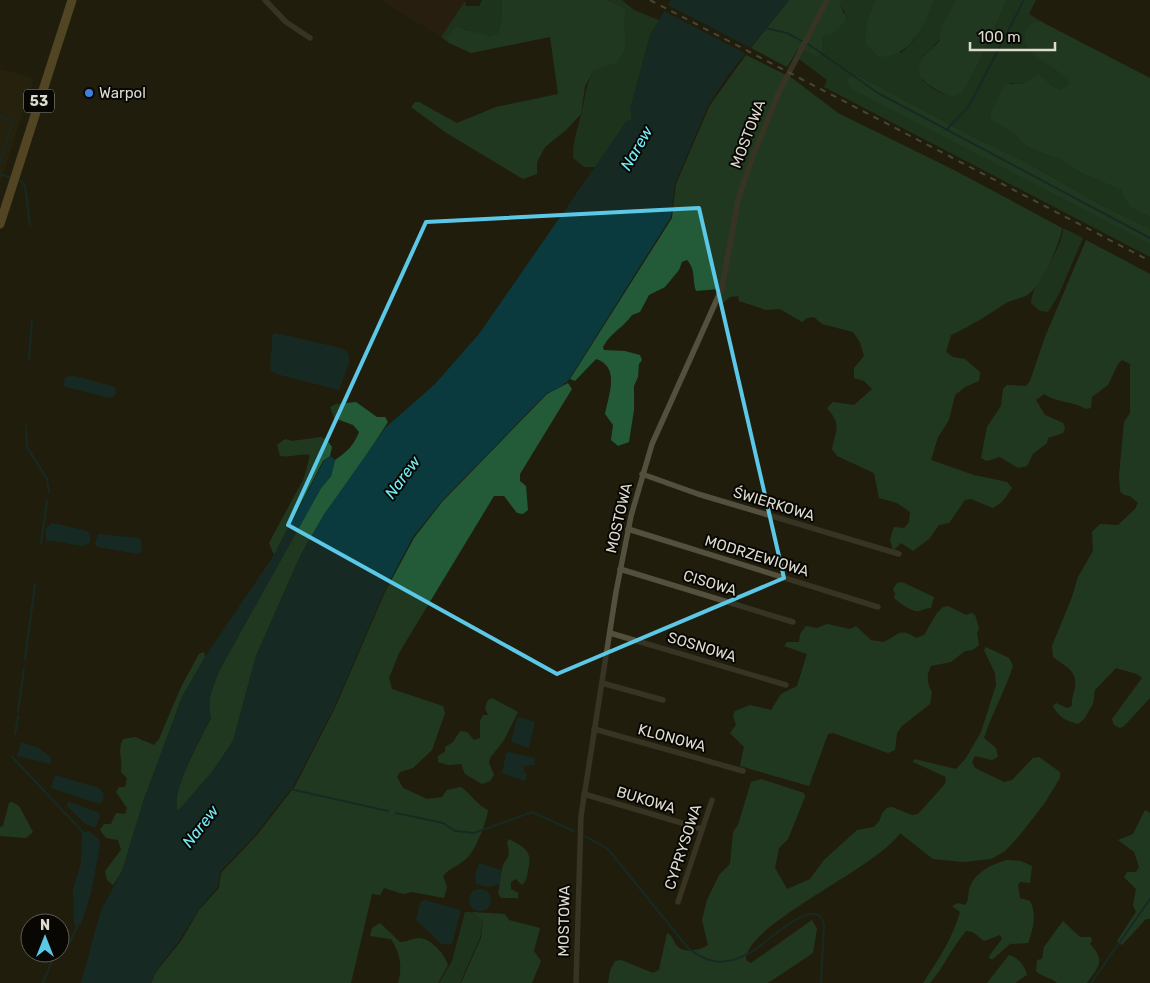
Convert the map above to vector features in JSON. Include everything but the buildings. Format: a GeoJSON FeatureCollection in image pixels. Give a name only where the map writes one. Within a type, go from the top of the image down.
{"type":"FeatureCollection","features":[{"type":"Feature","properties":{"kind":"main road","name":"53"},"geometry":{"type":"LineString","coordinates":[[0,224],[3,202],[72,0]]}},
{"type":"Feature","properties":{"kind":"street"},"geometry":{"type":"LineString","coordinates":[[265,0],[286,22],[310,38]]}},
{"type":"Feature","properties":{"kind":"street","name":"MOSTOWA"},"geometry":{"type":"LineString","coordinates":[[576,983],[578,836],[620,569],[642,474],[662,421],[722,288],[742,186],[784,81],[827,0]]}},
{"type":"Feature","properties":{"kind":"street","name":"ŚWIERKOWA"},"geometry":{"type":"LineString","coordinates":[[642,474],[698,494],[899,554]]}},
{"type":"Feature","properties":{"kind":"street","name":"MODRZEWIOWA"},"geometry":{"type":"LineString","coordinates":[[628,529],[878,607]]}},
{"type":"Feature","properties":{"kind":"street","name":"CISOWA"},"geometry":{"type":"LineString","coordinates":[[620,569],[793,622]]}},
{"type":"Feature","properties":{"kind":"street","name":"SOSNOWA"},"geometry":{"type":"LineString","coordinates":[[610,633],[786,685]]}},
{"type":"Feature","properties":{"kind":"street"},"geometry":{"type":"LineString","coordinates":[[602,683],[663,700]]}},
{"type":"Feature","properties":{"kind":"street","name":"KLONOWA"},"geometry":{"type":"LineString","coordinates":[[594,729],[743,771]]}},
{"type":"Feature","properties":{"kind":"street","name":"BUKOWA"},"geometry":{"type":"LineString","coordinates":[[584,794],[702,829]]}},
{"type":"Feature","properties":{"kind":"street","name":"CYPRYSOWA"},"geometry":{"type":"LineString","coordinates":[[678,902],[712,800]]}},
{"type":"Feature","properties":{"kind":"highlighted area"},"geometry":{"type":"Polygon","coordinates":[[[699,208],[784,578],[557,674],[288,525],[426,222],[699,208]]]}},
{"type":"Feature","properties":{"kind":"shaded area"},"geometry":{"type":"Polygon","coordinates":[[[380,0],[466,0],[441,37],[380,0]]]}},
{"type":"Feature","properties":{"kind":"shaded area"},"geometry":{"type":"Polygon","coordinates":[[[0,69],[34,78],[0,184],[0,69]]]}},
{"type":"Feature","properties":{"kind":"green space"},"geometry":{"type":"Polygon","coordinates":[[[482,0],[502,0],[502,20],[498,34],[477,34],[465,29],[446,38],[449,43],[441,37],[465,1],[466,6],[479,6],[482,0]]]}},
{"type":"Feature","properties":{"kind":"green space"},"geometry":{"type":"Polygon","coordinates":[[[502,0],[607,0],[626,9],[624,22],[626,48],[617,63],[594,70],[585,86],[581,114],[566,130],[545,147],[537,162],[537,174],[523,179],[445,132],[411,107],[415,102],[419,102],[457,123],[496,107],[558,94],[550,37],[471,53],[449,43],[446,38],[455,27],[489,36],[498,34],[502,20],[502,0]]]}},
{"type":"Feature","properties":{"kind":"green space"},"geometry":{"type":"Polygon","coordinates":[[[607,0],[622,0],[634,10],[659,20],[650,35],[630,110],[632,113],[631,120],[626,122],[596,167],[584,167],[573,158],[573,152],[588,82],[594,70],[617,63],[626,48],[624,22],[626,9],[607,0]]]}},
{"type":"Feature","properties":{"kind":"green space"},"geometry":{"type":"Polygon","coordinates":[[[789,0],[842,0],[840,4],[846,20],[834,33],[822,36],[822,53],[817,57],[802,48],[798,49],[787,67],[751,48],[789,0]]]}},
{"type":"Feature","properties":{"kind":"green space"},"geometry":{"type":"Polygon","coordinates":[[[842,0],[875,0],[868,18],[901,53],[914,40],[935,0],[955,0],[953,9],[940,31],[940,39],[924,56],[922,80],[933,89],[952,97],[962,92],[978,64],[1007,0],[1036,0],[1029,14],[1040,21],[1031,23],[1026,30],[1068,78],[1068,85],[1060,89],[1052,86],[1039,74],[1022,84],[1010,83],[992,119],[1017,135],[1021,142],[1031,149],[1058,158],[1083,174],[1121,190],[1129,207],[1150,217],[1150,229],[1101,205],[1024,161],[975,138],[857,75],[847,81],[853,89],[1150,244],[1150,257],[824,87],[827,80],[799,59],[803,48],[821,43],[822,36],[845,13],[840,4],[842,0]]]}},
{"type":"Feature","properties":{"kind":"green space"},"geometry":{"type":"Polygon","coordinates":[[[875,0],[935,0],[920,30],[908,46],[891,55],[879,57],[865,43],[868,18],[875,0]]]}},
{"type":"Feature","properties":{"kind":"green space"},"geometry":{"type":"Polygon","coordinates":[[[955,0],[1007,0],[978,64],[962,93],[952,97],[925,82],[919,70],[926,54],[940,40],[941,28],[955,0]]]}},
{"type":"Feature","properties":{"kind":"green space"},"geometry":{"type":"Polygon","coordinates":[[[1040,21],[1150,78],[1150,217],[1129,207],[1121,190],[1083,174],[1058,158],[1031,149],[1021,142],[1017,135],[992,120],[990,115],[1005,84],[1022,84],[1039,74],[1052,86],[1060,89],[1068,85],[1068,78],[1032,53],[1024,41],[1026,30],[1031,23],[1040,21]]]}},
{"type":"Feature","properties":{"kind":"green space"},"geometry":{"type":"Polygon","coordinates":[[[746,55],[792,78],[838,113],[954,170],[1062,228],[1050,262],[1040,281],[1030,293],[1008,302],[973,324],[951,335],[946,352],[953,357],[965,359],[980,372],[979,381],[965,387],[955,395],[949,420],[938,437],[931,460],[974,475],[1007,482],[1012,488],[1002,502],[993,508],[971,499],[965,500],[949,523],[939,525],[929,539],[913,551],[901,543],[893,551],[890,539],[894,527],[904,528],[909,522],[910,512],[897,503],[879,498],[874,473],[837,456],[832,449],[837,427],[835,419],[827,408],[833,402],[854,405],[872,389],[864,381],[854,378],[854,368],[864,356],[860,342],[853,332],[822,324],[814,317],[807,318],[802,322],[780,309],[766,310],[739,301],[738,296],[730,297],[721,305],[719,289],[696,291],[693,271],[687,260],[682,262],[679,270],[665,287],[649,295],[640,312],[632,315],[603,347],[604,350],[625,351],[640,355],[642,360],[639,364],[638,377],[634,386],[634,410],[629,442],[618,446],[611,440],[613,425],[605,414],[611,375],[604,363],[596,359],[575,381],[570,379],[672,218],[676,184],[710,105],[746,55]]]}},
{"type":"Feature","properties":{"kind":"green space"},"geometry":{"type":"Polygon","coordinates":[[[857,75],[975,138],[1024,161],[1101,205],[1150,229],[1150,244],[852,89],[847,81],[849,77],[857,75]]]}},
{"type":"Feature","properties":{"kind":"green space"},"geometry":{"type":"Polygon","coordinates":[[[1063,228],[1083,238],[1059,294],[1048,312],[1040,311],[1031,303],[1033,294],[1053,258],[1063,228]]]}},
{"type":"Feature","properties":{"kind":"green space"},"geometry":{"type":"Polygon","coordinates":[[[1086,240],[1150,274],[1150,698],[1120,728],[1114,725],[1112,719],[1142,678],[1137,674],[1116,668],[1095,690],[1093,704],[1084,719],[1078,724],[1060,716],[1053,706],[1056,703],[1067,708],[1072,706],[1075,681],[1072,672],[1053,657],[1052,646],[1078,577],[1093,551],[1092,532],[1100,524],[1118,525],[1135,509],[1138,503],[1120,491],[1119,476],[1124,422],[1130,413],[1130,364],[1122,360],[1118,364],[1108,385],[1092,397],[1091,408],[1086,409],[1044,394],[1036,400],[1045,415],[1063,423],[1065,428],[1063,433],[1048,438],[1047,443],[1033,454],[1027,466],[1018,468],[1000,457],[987,461],[981,458],[987,427],[1001,406],[1003,389],[1007,385],[1026,386],[1030,381],[1045,337],[1086,240]]]}},
{"type":"Feature","properties":{"kind":"green space"},"geometry":{"type":"Polygon","coordinates":[[[568,383],[572,389],[520,474],[520,481],[526,486],[528,510],[523,514],[517,513],[504,496],[494,496],[399,653],[389,678],[392,689],[443,706],[445,713],[432,750],[413,768],[400,772],[397,777],[403,788],[427,799],[442,797],[447,790],[461,787],[488,810],[481,835],[471,853],[465,860],[443,876],[447,887],[444,898],[412,892],[403,894],[384,888],[380,895],[372,894],[351,983],[151,983],[156,972],[181,941],[199,910],[219,888],[221,873],[257,835],[295,786],[335,708],[385,592],[414,538],[442,502],[547,394],[568,383]]]}},
{"type":"Feature","properties":{"kind":"green space"},"geometry":{"type":"Polygon","coordinates":[[[356,402],[377,417],[385,417],[388,422],[351,479],[325,513],[301,554],[256,656],[233,741],[212,772],[178,811],[176,803],[182,779],[211,718],[210,700],[219,671],[321,488],[331,476],[335,460],[350,448],[359,432],[353,425],[334,418],[330,407],[336,404],[356,402]]]}},
{"type":"Feature","properties":{"kind":"green space"},"geometry":{"type":"Polygon","coordinates":[[[321,437],[327,440],[332,447],[330,456],[323,461],[274,555],[269,543],[304,478],[310,455],[280,456],[277,445],[285,439],[292,441],[321,437]]]}},
{"type":"Feature","properties":{"kind":"green space"},"geometry":{"type":"Polygon","coordinates":[[[902,582],[934,597],[931,608],[916,611],[896,600],[893,589],[897,583],[902,582]]]}},
{"type":"Feature","properties":{"kind":"green space"},"geometry":{"type":"Polygon","coordinates":[[[948,606],[966,615],[972,613],[975,615],[979,628],[977,633],[979,645],[973,650],[965,651],[951,662],[931,666],[928,676],[932,692],[930,704],[902,726],[897,733],[895,750],[888,753],[833,733],[828,734],[809,786],[740,766],[744,747],[730,733],[736,725],[733,715],[735,711],[750,705],[771,710],[781,694],[797,686],[807,654],[784,646],[787,642],[799,642],[800,634],[806,626],[817,628],[827,624],[850,629],[856,626],[871,640],[883,642],[902,633],[916,638],[924,635],[937,613],[943,607],[948,606]]]}},
{"type":"Feature","properties":{"kind":"green space"},"geometry":{"type":"Polygon","coordinates":[[[986,647],[1009,658],[1013,666],[984,738],[996,748],[998,757],[992,760],[975,756],[972,762],[975,768],[1004,782],[1012,780],[1033,758],[1039,757],[1060,772],[1060,778],[1044,804],[1005,851],[991,859],[963,862],[933,859],[900,833],[866,863],[788,913],[766,930],[751,946],[746,960],[751,963],[812,920],[817,929],[813,953],[771,981],[767,983],[608,983],[610,971],[615,961],[621,960],[653,973],[659,970],[667,933],[672,937],[677,946],[684,950],[697,950],[708,945],[702,920],[707,900],[719,875],[730,864],[733,832],[738,825],[751,782],[761,779],[804,793],[805,797],[788,839],[779,848],[775,868],[787,889],[810,879],[824,860],[857,830],[874,827],[887,808],[892,807],[912,815],[918,814],[945,784],[946,777],[913,762],[914,759],[956,769],[966,758],[981,732],[996,685],[995,673],[984,650],[986,647]]]}},
{"type":"Feature","properties":{"kind":"green space"},"geometry":{"type":"Polygon","coordinates":[[[204,652],[205,657],[182,697],[144,799],[122,871],[113,885],[107,880],[105,871],[121,850],[118,840],[106,838],[100,830],[104,824],[111,824],[116,813],[125,814],[127,808],[116,792],[119,787],[125,787],[127,778],[121,772],[121,743],[123,739],[135,737],[154,745],[159,739],[181,687],[199,654],[204,652]]]}},
{"type":"Feature","properties":{"kind":"green space"},"geometry":{"type":"Polygon","coordinates":[[[492,698],[518,712],[504,740],[490,758],[489,763],[494,775],[490,781],[482,784],[465,774],[461,764],[448,765],[438,762],[438,756],[445,752],[445,747],[453,742],[460,731],[467,732],[474,740],[480,738],[480,721],[483,715],[488,715],[485,708],[488,700],[492,698]]]}},
{"type":"Feature","properties":{"kind":"green space"},"geometry":{"type":"Polygon","coordinates":[[[12,802],[19,806],[33,832],[26,838],[0,836],[0,827],[3,826],[9,803],[12,802]]]}},
{"type":"Feature","properties":{"kind":"green space"},"geometry":{"type":"Polygon","coordinates":[[[1145,810],[1150,813],[1150,919],[1146,919],[1122,945],[1117,941],[1136,912],[1133,905],[1136,889],[1124,877],[1127,872],[1136,872],[1139,867],[1134,852],[1118,840],[1133,834],[1145,810]]]}},
{"type":"Feature","properties":{"kind":"green space"},"geometry":{"type":"Polygon","coordinates":[[[509,839],[523,848],[529,858],[527,876],[524,883],[522,885],[516,879],[511,882],[511,889],[518,893],[518,898],[501,898],[498,893],[503,865],[508,855],[507,842],[509,839]]]}},
{"type":"Feature","properties":{"kind":"green space"},"geometry":{"type":"Polygon","coordinates":[[[1007,860],[1021,861],[1032,866],[1030,883],[1020,882],[1018,885],[1020,898],[1030,901],[1033,911],[1033,927],[1028,943],[1010,944],[993,959],[990,959],[989,956],[1002,939],[1000,935],[984,941],[973,932],[966,931],[930,983],[923,983],[944,949],[957,922],[960,912],[952,906],[958,903],[965,905],[970,887],[976,877],[990,866],[1007,860]]]}},
{"type":"Feature","properties":{"kind":"green space"},"geometry":{"type":"Polygon","coordinates":[[[465,912],[470,912],[483,921],[480,938],[460,983],[439,983],[452,961],[465,912]]]}},
{"type":"Feature","properties":{"kind":"green space"},"geometry":{"type":"Polygon","coordinates":[[[471,912],[505,914],[509,920],[540,928],[534,951],[541,961],[532,983],[461,983],[481,938],[483,921],[471,912]]]}},
{"type":"Feature","properties":{"kind":"green space"},"geometry":{"type":"Polygon","coordinates":[[[1063,921],[1080,937],[1091,937],[1092,941],[1090,944],[1098,955],[1099,963],[1087,983],[1057,983],[1036,971],[1037,960],[1042,959],[1044,947],[1063,921]]]}},
{"type":"Feature","properties":{"kind":"green space"},"geometry":{"type":"Polygon","coordinates":[[[380,923],[400,942],[419,938],[428,941],[437,948],[448,965],[438,983],[398,983],[400,960],[397,949],[391,939],[370,936],[372,928],[380,923]]]}},
{"type":"Feature","properties":{"kind":"green space"},"geometry":{"type":"Polygon","coordinates":[[[1009,955],[1021,962],[1027,975],[1015,983],[987,983],[1009,955]]]}},
{"type":"Feature","properties":{"kind":"water","name":"Narew"},"geometry":{"type":"Polygon","coordinates":[[[671,0],[789,0],[729,74],[709,104],[675,183],[671,217],[568,381],[547,393],[442,501],[413,537],[384,592],[334,708],[294,785],[256,834],[220,872],[218,887],[199,909],[179,941],[156,971],[150,983],[81,983],[101,910],[122,871],[144,799],[182,697],[205,657],[274,555],[324,461],[330,456],[335,460],[331,476],[321,488],[219,671],[210,700],[211,718],[188,764],[178,791],[176,803],[178,811],[212,772],[233,741],[256,656],[301,554],[325,513],[385,428],[435,384],[479,334],[626,122],[631,120],[632,114],[630,110],[650,35],[671,0]]]}},
{"type":"Feature","properties":{"kind":"water"},"geometry":{"type":"Polygon","coordinates":[[[275,333],[347,351],[350,361],[339,390],[276,374],[271,371],[271,336],[275,333]]]}},
{"type":"Feature","properties":{"kind":"water"},"geometry":{"type":"Polygon","coordinates":[[[72,375],[115,387],[116,393],[113,397],[109,398],[63,386],[65,378],[72,375]]]}},
{"type":"Feature","properties":{"kind":"water"},"geometry":{"type":"Polygon","coordinates":[[[52,523],[87,531],[90,534],[90,543],[83,546],[46,540],[46,529],[52,523]]]}},
{"type":"Feature","properties":{"kind":"water"},"geometry":{"type":"Polygon","coordinates":[[[98,534],[139,538],[142,550],[138,554],[98,547],[95,544],[98,534]]]}},
{"type":"Feature","properties":{"kind":"water"},"geometry":{"type":"Polygon","coordinates":[[[520,717],[535,722],[529,748],[511,742],[517,718],[520,717]]]}},
{"type":"Feature","properties":{"kind":"water"},"geometry":{"type":"Polygon","coordinates":[[[21,742],[39,748],[51,758],[51,764],[17,756],[21,742]]]}},
{"type":"Feature","properties":{"kind":"water"},"geometry":{"type":"Polygon","coordinates":[[[509,752],[535,758],[535,765],[524,766],[524,772],[527,775],[525,781],[502,773],[506,754],[509,752]]]}},
{"type":"Feature","properties":{"kind":"water"},"geometry":{"type":"Polygon","coordinates":[[[55,775],[99,788],[104,794],[102,802],[96,803],[51,788],[55,775]]]}},
{"type":"Feature","properties":{"kind":"water"},"geometry":{"type":"Polygon","coordinates":[[[70,802],[99,813],[100,817],[95,828],[84,823],[67,806],[67,803],[70,802]]]}},
{"type":"Feature","properties":{"kind":"water"},"geometry":{"type":"Polygon","coordinates":[[[89,831],[99,839],[100,846],[91,893],[81,924],[77,926],[74,924],[73,890],[81,863],[82,835],[83,832],[89,831]]]}},
{"type":"Feature","properties":{"kind":"water"},"geometry":{"type":"Polygon","coordinates":[[[479,863],[501,870],[500,884],[488,887],[476,884],[475,875],[479,863]]]}},
{"type":"Feature","properties":{"kind":"water"},"geometry":{"type":"Polygon","coordinates":[[[480,889],[488,892],[491,900],[488,908],[480,911],[472,908],[469,900],[472,892],[480,889]]]}},
{"type":"Feature","properties":{"kind":"water"},"geometry":{"type":"Polygon","coordinates":[[[424,900],[461,910],[452,944],[441,944],[416,920],[420,903],[424,900]]]}},
{"type":"Feature","properties":{"kind":"pier"},"geometry":{"type":"Polygon","coordinates":[[[666,4],[753,49],[748,55],[662,10],[666,4]]]}},
{"type":"Feature","properties":{"kind":"waterway"},"geometry":{"type":"LineString","coordinates":[[947,129],[969,106],[1024,0]]}},
{"type":"Feature","properties":{"kind":"waterway"},"geometry":{"type":"LineString","coordinates":[[765,28],[787,33],[811,46],[878,93],[1150,238]]}},
{"type":"Feature","properties":{"kind":"waterway"},"geometry":{"type":"LineString","coordinates":[[0,116],[13,121],[0,162]]}},
{"type":"Feature","properties":{"kind":"waterway"},"geometry":{"type":"LineString","coordinates":[[0,174],[9,177]]}},
{"type":"Feature","properties":{"kind":"waterway"},"geometry":{"type":"LineString","coordinates":[[20,181],[25,186],[30,225]]}},
{"type":"Feature","properties":{"kind":"waterway"},"geometry":{"type":"LineString","coordinates":[[29,360],[32,321]]}},
{"type":"Feature","properties":{"kind":"waterway"},"geometry":{"type":"LineString","coordinates":[[26,426],[27,447],[47,479],[49,492]]}},
{"type":"Feature","properties":{"kind":"waterway"},"geometry":{"type":"LineString","coordinates":[[41,543],[47,501]]}},
{"type":"Feature","properties":{"kind":"waterway"},"geometry":{"type":"LineString","coordinates":[[25,659],[35,585]]}},
{"type":"Feature","properties":{"kind":"waterway"},"geometry":{"type":"LineString","coordinates":[[18,712],[24,668]]}},
{"type":"Feature","properties":{"kind":"waterway"},"geometry":{"type":"LineString","coordinates":[[15,734],[18,717]]}},
{"type":"Feature","properties":{"kind":"waterway"},"geometry":{"type":"LineString","coordinates":[[12,757],[83,832]]}},
{"type":"Feature","properties":{"kind":"waterway"},"geometry":{"type":"LineString","coordinates":[[290,789],[388,811]]}},
{"type":"Feature","properties":{"kind":"waterway"},"geometry":{"type":"LineString","coordinates":[[396,813],[443,823],[455,831],[474,833],[532,812],[574,831]]}},
{"type":"Feature","properties":{"kind":"waterway"},"geometry":{"type":"LineString","coordinates":[[583,835],[608,849],[688,948],[706,959],[722,962],[748,954],[791,922],[803,916],[813,914],[820,916],[824,926],[821,983]]}},
{"type":"Feature","properties":{"kind":"waterway"},"geometry":{"type":"LineString","coordinates":[[1091,983],[1150,899]]}},
{"type":"Feature","properties":{"kind":"waterway"},"geometry":{"type":"LineString","coordinates":[[70,942],[77,926]]}},
{"type":"Feature","properties":{"kind":"waterway"},"geometry":{"type":"LineString","coordinates":[[43,983],[51,963]]}},
{"type":"Feature","properties":{"kind":"railway"},"geometry":{"type":"LineString","coordinates":[[650,0],[1150,261]]}},
{"type":"Feature","properties":{"kind":"place","name":"Warpol"},"geometry":{"type":"Point","coordinates":[89,93]}}]}
